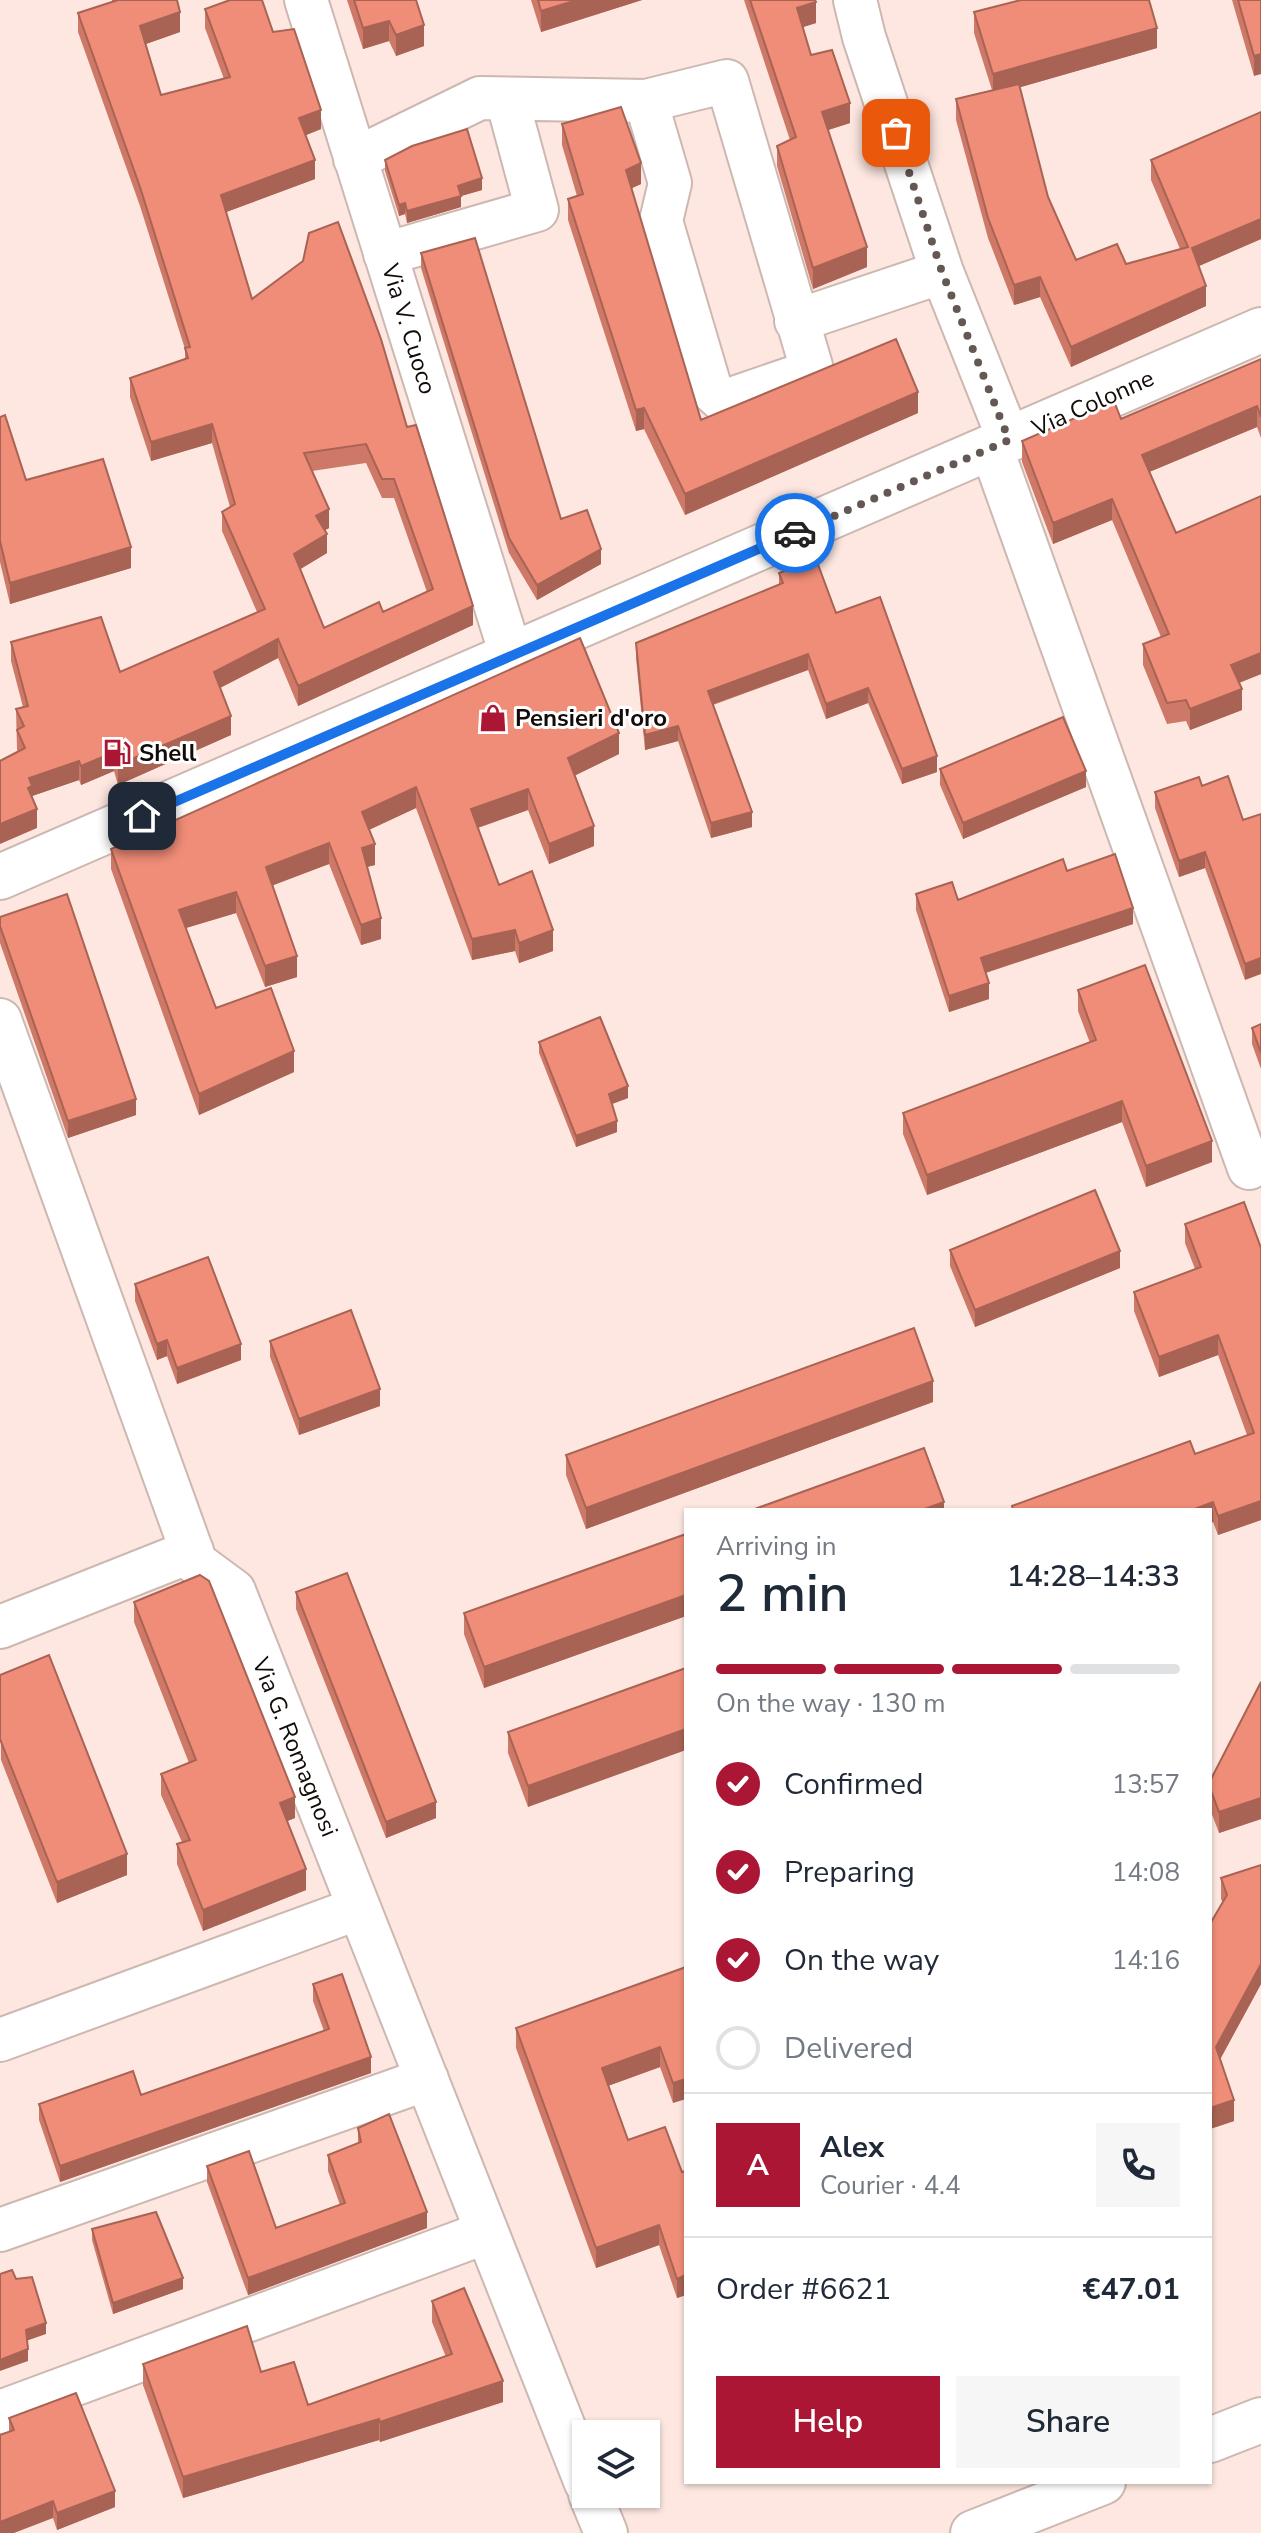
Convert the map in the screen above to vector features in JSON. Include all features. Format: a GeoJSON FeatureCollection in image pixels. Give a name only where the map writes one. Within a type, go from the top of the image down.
{"type":"FeatureCollection","features":[{"type":"Feature","properties":{"kind":"main road","name":"Via Colonne"},"geometry":{"type":"LineString","coordinates":[[0,877],[512,658],[1261,330]]}},
{"type":"Feature","properties":{"kind":"main road"},"geometry":{"type":"LineString","coordinates":[[1212,2439],[1261,2420]]}},
{"type":"Feature","properties":{"kind":"main road"},"geometry":{"type":"LineString","coordinates":[[973,2533],[1098,2484]]}},
{"type":"Feature","properties":{"kind":"street","name":"Via V. Cuoco"},"geometry":{"type":"LineString","coordinates":[[306,0],[512,658]]}},
{"type":"Feature","properties":{"kind":"street"},"geometry":{"type":"LineString","coordinates":[[855,0],[864,37],[1000,444],[1249,1168]]}},
{"type":"Feature","properties":{"kind":"street"},"geometry":{"type":"LineString","coordinates":[[355,159],[480,98],[646,101],[727,81],[811,366],[807,373],[734,398],[722,400],[711,390],[661,221],[670,183],[646,101]]}},
{"type":"Feature","properties":{"kind":"street"},"geometry":{"type":"LineString","coordinates":[[385,254],[537,210],[507,99]]}},
{"type":"Feature","properties":{"kind":"street"},"geometry":{"type":"LineString","coordinates":[[796,321],[942,272]]}},
{"type":"Feature","properties":{"kind":"street","name":"Via G. Romagnosi"},"geometry":{"type":"LineString","coordinates":[[0,1020],[196,1563],[234,1591],[572,2448]]}},
{"type":"Feature","properties":{"kind":"street"},"geometry":{"type":"LineString","coordinates":[[0,1627],[192,1551]]}},
{"type":"Feature","properties":{"kind":"street"},"geometry":{"type":"LineString","coordinates":[[0,2040],[359,1908]]}},
{"type":"Feature","properties":{"kind":"street"},"geometry":{"type":"LineString","coordinates":[[0,2230],[427,2079]]}},
{"type":"Feature","properties":{"kind":"street"},"geometry":{"type":"LineString","coordinates":[[0,2412],[487,2232]]}},
{"type":"Feature","properties":{"kind":"street"},"geometry":{"type":"LineString","coordinates":[[596,2508],[606,2533]]}},
{"type":"Feature","properties":{"kind":"building"},"geometry":{"type":"Polygon","coordinates":[[[118,0],[177,0],[180,12],[140,26],[161,95],[230,77],[205,9],[230,0],[262,0],[273,32],[294,29],[321,110],[299,118],[315,160],[221,195],[252,299],[303,261],[309,233],[338,222],[381,339],[407,427],[416,425],[473,606],[298,686],[278,639],[214,672],[231,716],[118,765],[114,752],[81,766],[79,761],[29,778],[32,786],[28,788],[37,809],[0,824],[0,761],[25,748],[17,730],[24,726],[16,709],[28,706],[11,642],[101,617],[120,672],[265,609],[222,512],[235,504],[212,424],[151,442],[130,378],[188,358],[185,348],[190,347],[140,187],[78,13],[118,0]],[[366,444],[304,453],[329,509],[316,516],[327,534],[294,554],[324,628],[379,602],[383,612],[433,589],[394,479],[382,479],[366,444]]]}},
{"type":"Feature","properties":{"kind":"building"},"geometry":{"type":"Polygon","coordinates":[[[354,0],[416,0],[424,25],[396,35],[389,21],[363,28],[354,0]]]}},
{"type":"Feature","properties":{"kind":"building"},"geometry":{"type":"Polygon","coordinates":[[[538,0],[577,0],[541,11],[538,0]]]}},
{"type":"Feature","properties":{"kind":"building"},"geometry":{"type":"Polygon","coordinates":[[[750,0],[815,0],[797,8],[811,55],[832,50],[850,103],[822,112],[867,247],[813,268],[777,146],[796,137],[750,0]]]}},
{"type":"Feature","properties":{"kind":"building"},"geometry":{"type":"Polygon","coordinates":[[[1021,0],[1149,0],[1157,28],[993,74],[974,12],[1021,0]]]}},
{"type":"Feature","properties":{"kind":"building"},"geometry":{"type":"Polygon","coordinates":[[[1238,0],[1261,0],[1261,54],[1254,56],[1238,0]]]}},
{"type":"Feature","properties":{"kind":"building"},"geometry":{"type":"Polygon","coordinates":[[[1019,84],[1048,197],[1076,260],[1117,244],[1126,264],[1188,247],[1151,160],[1261,112],[1261,219],[1192,248],[1206,286],[1071,347],[1040,277],[1014,285],[988,218],[956,99],[1019,84]]]}},
{"type":"Feature","properties":{"kind":"building"},"geometry":{"type":"Polygon","coordinates":[[[621,107],[641,163],[626,170],[701,420],[896,339],[918,392],[685,494],[644,408],[636,410],[568,199],[583,194],[562,124],[621,107]]]}},
{"type":"Feature","properties":{"kind":"building"},"geometry":{"type":"Polygon","coordinates":[[[467,129],[482,178],[458,186],[461,196],[407,211],[405,203],[399,205],[385,160],[412,146],[467,129]]]}},
{"type":"Feature","properties":{"kind":"building"},"geometry":{"type":"Polygon","coordinates":[[[475,238],[561,519],[587,510],[601,549],[537,585],[509,538],[421,253],[475,238]]]}},
{"type":"Feature","properties":{"kind":"building"},"geometry":{"type":"Polygon","coordinates":[[[1261,359],[1261,417],[1257,406],[1142,455],[1176,533],[1261,496],[1261,653],[1231,665],[1242,689],[1190,709],[1186,700],[1167,703],[1143,644],[1169,634],[1112,499],[1053,523],[1022,441],[1114,401],[1121,419],[1261,359]]]}},
{"type":"Feature","properties":{"kind":"building"},"geometry":{"type":"Polygon","coordinates":[[[5,415],[26,480],[103,459],[131,547],[10,583],[0,541],[0,417],[5,415]]]}},
{"type":"Feature","properties":{"kind":"building"},"geometry":{"type":"Polygon","coordinates":[[[816,559],[836,613],[880,597],[937,756],[902,769],[868,688],[826,704],[808,654],[708,691],[752,812],[711,823],[678,726],[645,735],[636,643],[783,583],[779,573],[816,559]]]}},
{"type":"Feature","properties":{"kind":"building"},"geometry":{"type":"Polygon","coordinates":[[[580,638],[619,733],[568,758],[594,826],[549,844],[528,789],[471,809],[499,885],[532,871],[553,930],[519,943],[515,930],[472,939],[416,787],[362,812],[375,844],[362,848],[381,918],[361,925],[329,843],[266,867],[297,956],[265,966],[236,892],[179,910],[216,1008],[271,988],[294,1051],[199,1094],[111,849],[580,638]]]}},
{"type":"Feature","properties":{"kind":"building"},"geometry":{"type":"Polygon","coordinates":[[[1063,717],[1086,771],[963,823],[940,769],[1063,717]]]}},
{"type":"Feature","properties":{"kind":"building"},"geometry":{"type":"Polygon","coordinates":[[[1228,776],[1243,820],[1261,814],[1261,958],[1245,964],[1205,852],[1179,861],[1155,792],[1199,777],[1202,786],[1228,776]]]}},
{"type":"Feature","properties":{"kind":"building"},"geometry":{"type":"Polygon","coordinates":[[[1115,854],[1133,908],[981,958],[989,983],[949,996],[916,894],[952,882],[958,900],[1063,859],[1067,871],[1115,854]]]}},
{"type":"Feature","properties":{"kind":"building"},"geometry":{"type":"Polygon","coordinates":[[[67,894],[136,1099],[68,1121],[0,926],[0,917],[67,894]]]}},
{"type":"Feature","properties":{"kind":"building"},"geometry":{"type":"Polygon","coordinates":[[[1145,965],[1212,1141],[1146,1166],[1122,1101],[927,1175],[903,1113],[1096,1040],[1078,990],[1145,965]]]}},
{"type":"Feature","properties":{"kind":"building"},"geometry":{"type":"Polygon","coordinates":[[[600,1017],[628,1086],[609,1094],[617,1121],[576,1136],[539,1042],[600,1017]]]}},
{"type":"Feature","properties":{"kind":"building"},"geometry":{"type":"Polygon","coordinates":[[[1261,1024],[1261,1053],[1252,1028],[1261,1024]]]}},
{"type":"Feature","properties":{"kind":"building"},"geometry":{"type":"Polygon","coordinates":[[[1095,1190],[1120,1251],[975,1310],[950,1250],[1095,1190]]]}},
{"type":"Feature","properties":{"kind":"building"},"geometry":{"type":"Polygon","coordinates":[[[1244,1202],[1261,1248],[1261,1501],[1218,1516],[1213,1502],[1197,1508],[1012,1508],[1190,1441],[1195,1454],[1254,1433],[1218,1335],[1159,1357],[1134,1292],[1201,1267],[1185,1224],[1244,1202]]]}},
{"type":"Feature","properties":{"kind":"building"},"geometry":{"type":"Polygon","coordinates":[[[208,1257],[241,1344],[177,1368],[167,1340],[157,1344],[135,1284],[208,1257]]]}},
{"type":"Feature","properties":{"kind":"building"},"geometry":{"type":"Polygon","coordinates":[[[351,1310],[380,1389],[299,1419],[270,1341],[351,1310]]]}},
{"type":"Feature","properties":{"kind":"building"},"geometry":{"type":"Polygon","coordinates":[[[914,1328],[933,1381],[586,1508],[566,1455],[914,1328]]]}},
{"type":"Feature","properties":{"kind":"building"},"geometry":{"type":"Polygon","coordinates":[[[924,1448],[944,1502],[928,1508],[758,1508],[924,1448]]]}},
{"type":"Feature","properties":{"kind":"building"},"geometry":{"type":"Polygon","coordinates":[[[684,1535],[684,1596],[484,1667],[464,1613],[684,1535]]]}},
{"type":"Feature","properties":{"kind":"building"},"geometry":{"type":"Polygon","coordinates":[[[347,1573],[436,1802],[386,1822],[296,1592],[347,1573]]]}},
{"type":"Feature","properties":{"kind":"building"},"geometry":{"type":"Polygon","coordinates":[[[200,1575],[209,1581],[295,1797],[280,1803],[306,1869],[203,1910],[177,1844],[190,1840],[161,1774],[196,1760],[134,1602],[200,1575]]]}},
{"type":"Feature","properties":{"kind":"building"},"geometry":{"type":"Polygon","coordinates":[[[49,1655],[127,1854],[57,1882],[0,1739],[0,1675],[49,1655]]]}},
{"type":"Feature","properties":{"kind":"building"},"geometry":{"type":"Polygon","coordinates":[[[684,1669],[684,1730],[528,1786],[508,1732],[684,1669]]]}},
{"type":"Feature","properties":{"kind":"building"},"geometry":{"type":"Polygon","coordinates":[[[1261,1682],[1261,1798],[1219,1812],[1212,1793],[1212,1777],[1261,1682]]]}},
{"type":"Feature","properties":{"kind":"building"},"geometry":{"type":"Polygon","coordinates":[[[1261,1865],[1261,1964],[1216,2047],[1234,2100],[1212,2107],[1212,1921],[1227,1895],[1221,1878],[1261,1865]]]}},
{"type":"Feature","properties":{"kind":"building"},"geometry":{"type":"Polygon","coordinates":[[[684,1968],[684,2080],[673,2083],[660,2047],[602,2068],[628,2140],[665,2127],[684,2172],[684,2276],[677,2279],[659,2225],[596,2248],[516,2028],[684,1968]]]}},
{"type":"Feature","properties":{"kind":"building"},"geometry":{"type":"Polygon","coordinates":[[[342,1974],[371,2057],[60,2166],[39,2104],[133,2071],[141,2095],[329,2029],[313,1984],[342,1974]]]}},
{"type":"Feature","properties":{"kind":"building"},"geometry":{"type":"Polygon","coordinates":[[[389,2114],[427,2212],[248,2278],[207,2166],[249,2151],[276,2228],[345,2203],[328,2155],[361,2142],[358,2128],[389,2114]]]}},
{"type":"Feature","properties":{"kind":"building"},"geometry":{"type":"Polygon","coordinates":[[[156,2212],[183,2278],[113,2303],[92,2229],[156,2212]]]}},
{"type":"Feature","properties":{"kind":"building"},"geometry":{"type":"Polygon","coordinates":[[[12,2270],[16,2279],[32,2277],[46,2323],[26,2330],[28,2349],[0,2360],[0,2274],[12,2270]]]}},
{"type":"Feature","properties":{"kind":"building"},"geometry":{"type":"Polygon","coordinates":[[[464,2288],[503,2381],[380,2422],[379,2419],[183,2477],[143,2364],[247,2326],[261,2372],[294,2362],[308,2405],[452,2354],[432,2301],[464,2288]]]}},
{"type":"Feature","properties":{"kind":"building"},"geometry":{"type":"Polygon","coordinates":[[[76,2393],[115,2491],[57,2513],[53,2501],[0,2522],[0,2435],[14,2430],[9,2418],[76,2393]]]}},
{"type":"Feature","properties":{"kind":"way so far"},"geometry":{"type":"LineString","coordinates":[[795,533],[1009,440],[942,272],[896,133]]}},
{"type":"Feature","properties":{"kind":"place","name":"Pensieri d'oro"},"geometry":{"type":"Point","coordinates":[493,718]}},
{"type":"Feature","properties":{"kind":"place","name":"Shell"},"geometry":{"type":"Point","coordinates":[117,753]}},
{"type":"Feature","properties":{"kind":"route"},"geometry":{"type":"LineString","coordinates":[[142,816],[795,533]]}}]}
